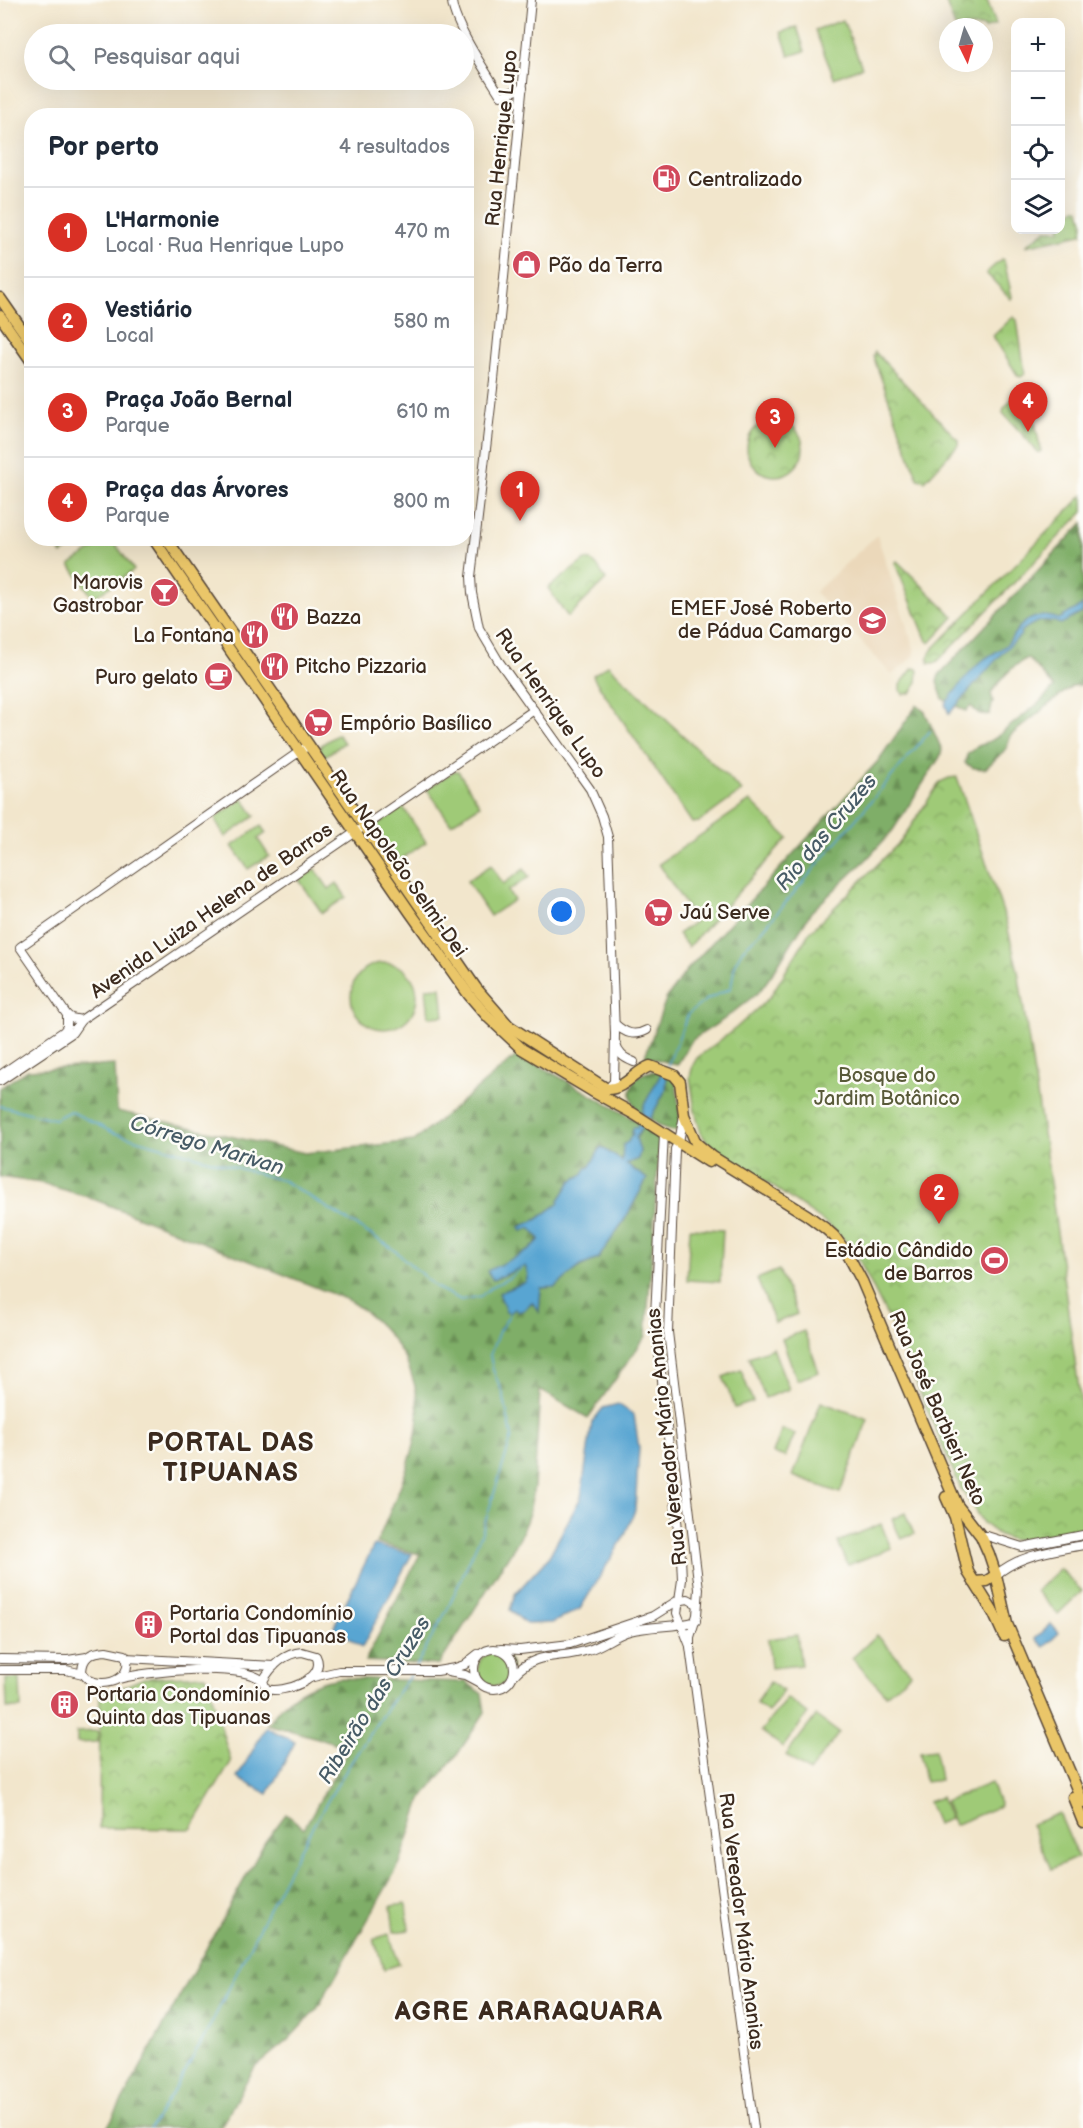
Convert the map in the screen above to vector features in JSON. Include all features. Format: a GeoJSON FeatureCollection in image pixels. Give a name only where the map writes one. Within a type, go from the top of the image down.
{"type":"FeatureCollection","features":[{"type":"Feature","properties":{"kind":"main road"},"geometry":{"type":"LineString","coordinates":[[0,298],[24,332]]}},
{"type":"Feature","properties":{"kind":"main road"},"geometry":{"type":"LineString","coordinates":[[0,316],[24,350]]}},
{"type":"Feature","properties":{"kind":"main road","name":"Rua Napoleão Selmi-Dei"},"geometry":{"type":"LineString","coordinates":[[159,546],[476,988],[509,1026],[607,1089]]}},
{"type":"Feature","properties":{"kind":"main road","name":"Rua Napoleão Selmi-Dei"},"geometry":{"type":"LineString","coordinates":[[171,546],[305,749]]}},
{"type":"Feature","properties":{"kind":"main road","name":"Rua Napoleão Selmi-Dei"},"geometry":{"type":"LineString","coordinates":[[360,828],[469,995],[488,1017],[522,1049],[679,1142]]}},
{"type":"Feature","properties":{"kind":"main road","name":"Rua José Barbieri Neto"},"geometry":{"type":"LineString","coordinates":[[634,1062],[674,1075],[680,1082],[684,1115],[696,1143],[807,1215],[834,1236],[841,1245],[862,1281],[957,1505],[981,1536],[996,1575]]}},
{"type":"Feature","properties":{"kind":"main road"},"geometry":{"type":"LineString","coordinates":[[607,1089],[615,1089],[638,1072],[654,1067]]}},
{"type":"Feature","properties":{"kind":"main road","name":"Rua José Barbieri Neto"},"geometry":{"type":"LineString","coordinates":[[679,1142],[802,1220],[830,1240],[836,1248],[855,1283],[955,1517],[965,1565],[974,1582]]}},
{"type":"Feature","properties":{"kind":"main road"},"geometry":{"type":"LineString","coordinates":[[962,1549],[970,1538],[981,1536]]}},
{"type":"Feature","properties":{"kind":"main road"},"geometry":{"type":"LineString","coordinates":[[1083,1803],[1007,1624],[996,1575],[987,1581],[974,1582],[998,1620],[1083,1822]]}},
{"type":"Feature","properties":{"kind":"street"},"geometry":{"type":"LineString","coordinates":[[452,0],[460,24]]}},
{"type":"Feature","properties":{"kind":"street","name":"Rua Henrique Lupo"},"geometry":{"type":"LineString","coordinates":[[531,0],[494,380],[471,578],[480,628],[498,660],[590,789],[608,837],[615,1034],[614,1082],[607,1089]]}},
{"type":"Feature","properties":{"kind":"street"},"geometry":{"type":"LineString","coordinates":[[474,49],[501,96],[523,88]]}},
{"type":"Feature","properties":{"kind":"street","name":"Avenida Luiza Helena de Barros"},"geometry":{"type":"LineString","coordinates":[[0,1081],[72,1033],[81,1020],[534,710]]}},
{"type":"Feature","properties":{"kind":"street"},"geometry":{"type":"LineString","coordinates":[[81,1020],[67,1015],[20,947],[305,749]]}},
{"type":"Feature","properties":{"kind":"street"},"geometry":{"type":"LineString","coordinates":[[0,1075],[64,1031],[68,1027],[67,1015]]}},
{"type":"Feature","properties":{"kind":"street"},"geometry":{"type":"LineString","coordinates":[[615,1024],[629,1034],[638,1034],[647,1029]]}},
{"type":"Feature","properties":{"kind":"street","name":"Rua Henrique Lupo"},"geometry":{"type":"LineString","coordinates":[[615,1034],[618,1051],[623,1057],[634,1062]]}},
{"type":"Feature","properties":{"kind":"street","name":"Rua Vereador Mário Ananias"},"geometry":{"type":"LineString","coordinates":[[684,1115],[679,1142],[675,1149],[668,1332],[699,1589],[696,1621],[690,1637],[690,1647],[754,2128]]}},
{"type":"Feature","properties":{"kind":"street","name":"Rua Vereador Mário Ananias"},"geometry":{"type":"LineString","coordinates":[[659,1130],[655,1316],[681,1557],[682,1580],[677,1600],[677,1613],[690,1647]]}},
{"type":"Feature","properties":{"kind":"street"},"geometry":{"type":"LineString","coordinates":[[981,1536],[1022,1547],[1083,1534]]}},
{"type":"Feature","properties":{"kind":"street"},"geometry":{"type":"LineString","coordinates":[[996,1575],[1010,1563],[1024,1558],[1083,1545]]}},
{"type":"Feature","properties":{"kind":"street"},"geometry":{"type":"LineString","coordinates":[[437,1671],[464,1665],[478,1654],[491,1649],[520,1650],[570,1644],[652,1616],[677,1600],[688,1599],[698,1604]]}},
{"type":"Feature","properties":{"kind":"street"},"geometry":{"type":"LineString","coordinates":[[0,1670],[66,1670],[83,1674],[94,1681],[106,1682],[155,1672],[238,1671],[252,1674],[263,1681],[266,1689],[273,1691],[290,1688],[309,1678],[339,1671],[437,1671],[465,1675],[488,1688],[499,1689],[508,1684],[526,1664],[536,1659],[588,1650],[628,1631],[696,1621]]}},
{"type":"Feature","properties":{"kind":"street"},"geometry":{"type":"LineString","coordinates":[[501,1649],[514,1662],[514,1675]]}},
{"type":"Feature","properties":{"kind":"street"},"geometry":{"type":"LineString","coordinates":[[0,1659],[68,1660],[110,1651],[126,1658],[274,1666]]}},
{"type":"Feature","properties":{"kind":"street"},"geometry":{"type":"LineString","coordinates":[[263,1681],[274,1666],[288,1655],[302,1652],[316,1656],[319,1664]]}},
{"type":"Feature","properties":{"kind":"street"},"geometry":{"type":"LineString","coordinates":[[478,1654],[474,1668],[481,1685]]}},
{"type":"Feature","properties":{"kind":"street"},"geometry":{"type":"LineString","coordinates":[[83,1674],[82,1666],[87,1657]]}},
{"type":"Feature","properties":{"kind":"street"},"geometry":{"type":"LineString","coordinates":[[119,1679],[126,1671],[126,1658]]}},
{"type":"Feature","properties":{"kind":"street"},"geometry":{"type":"LineString","coordinates":[[319,1664],[339,1671]]}},
{"type":"Feature","properties":{"kind":"street"},"geometry":{"type":"LineString","coordinates":[[309,1678],[319,1664]]}},
{"type":"Feature","properties":{"kind":"shaded area","name":"EMEF José Roberto de Pádua Camargo"},"geometry":{"type":"Polygon","coordinates":[[[877,535],[915,655],[892,675],[815,592],[877,535]]]}},
{"type":"Feature","properties":{"kind":"green space"},"geometry":{"type":"Polygon","coordinates":[[[945,0],[987,0],[996,24],[993,25],[993,18],[952,18],[945,0]]]}},
{"type":"Feature","properties":{"kind":"green space"},"geometry":{"type":"Polygon","coordinates":[[[843,20],[862,67],[834,78],[815,30],[843,20]]]}},
{"type":"Feature","properties":{"kind":"green space"},"geometry":{"type":"Polygon","coordinates":[[[797,27],[805,51],[789,56],[781,32],[797,27]]]}},
{"type":"Feature","properties":{"kind":"green space"},"geometry":{"type":"Polygon","coordinates":[[[1076,208],[1080,209],[1083,221],[1082,234],[1025,246],[1041,234],[1065,234],[1065,216],[1076,208]]]}},
{"type":"Feature","properties":{"kind":"green space"},"geometry":{"type":"Polygon","coordinates":[[[1002,259],[1004,260],[1011,299],[986,273],[1002,259]]]}},
{"type":"Feature","properties":{"kind":"green space"},"geometry":{"type":"Polygon","coordinates":[[[1013,317],[1017,320],[1025,374],[1021,377],[1018,376],[993,336],[1013,317]]]}},
{"type":"Feature","properties":{"kind":"green space"},"geometry":{"type":"Polygon","coordinates":[[[875,352],[958,440],[958,445],[925,481],[918,479],[873,356],[875,352]]]}},
{"type":"Feature","properties":{"kind":"green space"},"geometry":{"type":"Polygon","coordinates":[[[1020,390],[1026,393],[1030,401],[1041,451],[1039,453],[1003,413],[1004,408],[1020,390]]]}},
{"type":"Feature","properties":{"kind":"green space"},"geometry":{"type":"Polygon","coordinates":[[[769,420],[781,420],[791,424],[799,432],[803,448],[799,464],[791,472],[781,476],[769,476],[759,472],[751,464],[747,454],[747,442],[751,432],[759,424],[769,420]]]}},
{"type":"Feature","properties":{"kind":"green space"},"geometry":{"type":"Polygon","coordinates":[[[1083,495],[1083,512],[936,663],[929,663],[928,657],[932,650],[1083,495]]]}},
{"type":"Feature","properties":{"kind":"green space"},"geometry":{"type":"Polygon","coordinates":[[[1083,523],[1083,685],[1072,686],[1010,736],[1007,748],[985,769],[974,768],[965,763],[967,755],[976,747],[994,739],[1040,702],[1054,687],[1028,658],[999,682],[991,693],[993,701],[990,714],[984,715],[971,706],[966,711],[943,699],[937,682],[939,675],[1083,523]]]}},
{"type":"Feature","properties":{"kind":"green space"},"geometry":{"type":"Polygon","coordinates":[[[57,546],[74,546],[62,554],[57,546]]]}},
{"type":"Feature","properties":{"kind":"green space"},"geometry":{"type":"Polygon","coordinates":[[[98,546],[117,546],[134,570],[93,598],[70,565],[98,546]]]}},
{"type":"Feature","properties":{"kind":"green space"},"geometry":{"type":"Polygon","coordinates":[[[585,560],[592,561],[606,580],[568,617],[548,588],[585,560]]]}},
{"type":"Feature","properties":{"kind":"green space"},"geometry":{"type":"Polygon","coordinates":[[[897,561],[954,617],[930,643],[927,641],[895,563],[897,561]]]}},
{"type":"Feature","properties":{"kind":"green space"},"geometry":{"type":"Polygon","coordinates":[[[608,665],[742,791],[699,822],[692,823],[595,680],[593,675],[608,665]]]}},
{"type":"Feature","properties":{"kind":"green space"},"geometry":{"type":"Polygon","coordinates":[[[913,668],[918,671],[917,683],[911,693],[903,694],[900,685],[913,668]]]}},
{"type":"Feature","properties":{"kind":"green space"},"geometry":{"type":"Polygon","coordinates":[[[917,705],[925,712],[942,750],[940,757],[893,830],[867,859],[811,912],[759,992],[692,1040],[677,1065],[645,1056],[666,999],[686,971],[878,761],[917,705]]]}},
{"type":"Feature","properties":{"kind":"green space"},"geometry":{"type":"Polygon","coordinates":[[[338,734],[344,743],[325,756],[320,750],[321,745],[338,734]]]}},
{"type":"Feature","properties":{"kind":"green space"},"geometry":{"type":"Polygon","coordinates":[[[454,771],[458,771],[480,805],[451,824],[427,789],[454,771]]]}},
{"type":"Feature","properties":{"kind":"green space","name":"Bosque do Jardim Botânico"},"geometry":{"type":"Polygon","coordinates":[[[957,777],[1006,921],[1018,971],[1083,1418],[1083,1528],[1027,1540],[1013,1540],[999,1535],[983,1523],[960,1487],[890,1322],[858,1258],[845,1240],[828,1225],[772,1186],[711,1148],[701,1133],[690,1077],[697,1058],[736,1028],[770,997],[809,933],[901,841],[940,782],[957,777]]]}},
{"type":"Feature","properties":{"kind":"green space"},"geometry":{"type":"Polygon","coordinates":[[[243,799],[255,816],[225,837],[216,822],[216,817],[243,799]]]}},
{"type":"Feature","properties":{"kind":"green space"},"geometry":{"type":"Polygon","coordinates":[[[750,801],[788,838],[688,947],[678,934],[696,921],[659,864],[750,801]]]}},
{"type":"Feature","properties":{"kind":"green space"},"geometry":{"type":"Polygon","coordinates":[[[403,807],[426,842],[397,862],[374,829],[403,807]]]}},
{"type":"Feature","properties":{"kind":"green space"},"geometry":{"type":"Polygon","coordinates":[[[261,826],[266,833],[258,839],[269,856],[248,869],[232,846],[261,826]]]}},
{"type":"Feature","properties":{"kind":"green space"},"geometry":{"type":"Polygon","coordinates":[[[491,865],[503,884],[524,869],[529,877],[508,891],[514,900],[490,916],[467,881],[491,865]]]}},
{"type":"Feature","properties":{"kind":"green space"},"geometry":{"type":"Polygon","coordinates":[[[315,869],[329,889],[337,883],[346,897],[322,913],[299,880],[315,869]]]}},
{"type":"Feature","properties":{"kind":"green space"},"geometry":{"type":"Polygon","coordinates":[[[384,963],[396,966],[407,973],[414,984],[417,996],[414,1008],[407,1019],[396,1026],[384,1029],[372,1026],[361,1019],[354,1008],[351,996],[354,984],[361,973],[372,966],[384,963]]]}},
{"type":"Feature","properties":{"kind":"green space"},"geometry":{"type":"Polygon","coordinates":[[[441,987],[444,1016],[429,1017],[426,988],[441,987]]]}},
{"type":"Feature","properties":{"kind":"green space"},"geometry":{"type":"Polygon","coordinates":[[[519,1054],[639,1122],[636,1128],[634,1127],[623,1161],[601,1147],[589,1168],[571,1181],[559,1203],[536,1220],[519,1227],[529,1227],[540,1238],[530,1250],[488,1272],[493,1280],[525,1266],[528,1274],[526,1282],[500,1293],[515,1309],[532,1302],[539,1312],[541,1288],[555,1287],[581,1266],[598,1259],[625,1219],[647,1179],[626,1163],[640,1151],[636,1138],[644,1125],[660,1138],[646,1336],[588,1418],[540,1390],[534,1487],[529,1513],[520,1538],[439,1665],[365,1661],[420,1554],[377,1543],[404,1475],[416,1435],[418,1414],[416,1394],[412,1375],[404,1357],[380,1326],[348,1300],[88,1197],[41,1183],[0,1177],[0,1088],[27,1070],[115,1065],[117,1111],[305,1153],[414,1141],[519,1054]]]}},
{"type":"Feature","properties":{"kind":"green space"},"geometry":{"type":"Polygon","coordinates":[[[653,1071],[662,1072],[643,1107],[642,1115],[633,1102],[631,1088],[638,1077],[653,1071]]]}},
{"type":"Feature","properties":{"kind":"green space"},"geometry":{"type":"Polygon","coordinates":[[[667,1074],[676,1078],[681,1127],[674,1131],[650,1119],[666,1089],[667,1074]]]}},
{"type":"Feature","properties":{"kind":"green space"},"geometry":{"type":"Polygon","coordinates":[[[690,1228],[723,1230],[720,1282],[687,1280],[690,1228]]]}},
{"type":"Feature","properties":{"kind":"green space"},"geometry":{"type":"Polygon","coordinates":[[[779,1270],[797,1314],[775,1323],[757,1279],[779,1270]]]}},
{"type":"Feature","properties":{"kind":"green space"},"geometry":{"type":"Polygon","coordinates":[[[804,1331],[819,1372],[797,1380],[782,1339],[804,1331]]]}},
{"type":"Feature","properties":{"kind":"green space"},"geometry":{"type":"Polygon","coordinates":[[[773,1348],[789,1389],[765,1398],[749,1357],[773,1348]]]}},
{"type":"Feature","properties":{"kind":"green space"},"geometry":{"type":"Polygon","coordinates":[[[741,1370],[753,1402],[735,1408],[723,1377],[741,1370]]]}},
{"type":"Feature","properties":{"kind":"green space"},"geometry":{"type":"Polygon","coordinates":[[[821,1402],[868,1419],[840,1493],[793,1476],[821,1402]]]}},
{"type":"Feature","properties":{"kind":"green space"},"geometry":{"type":"Polygon","coordinates":[[[782,1429],[795,1434],[785,1457],[773,1453],[782,1429]]]}},
{"type":"Feature","properties":{"kind":"green space"},"geometry":{"type":"Polygon","coordinates":[[[905,1513],[914,1534],[901,1539],[892,1519],[905,1513]]]}},
{"type":"Feature","properties":{"kind":"green space"},"geometry":{"type":"Polygon","coordinates":[[[881,1524],[891,1548],[848,1565],[838,1542],[881,1524]]]}},
{"type":"Feature","properties":{"kind":"green space"},"geometry":{"type":"Polygon","coordinates":[[[1060,1569],[1082,1591],[1058,1614],[1036,1591],[1060,1569]]]}},
{"type":"Feature","properties":{"kind":"green space"},"geometry":{"type":"Polygon","coordinates":[[[797,1635],[801,1665],[771,1668],[768,1639],[797,1635]]]}},
{"type":"Feature","properties":{"kind":"green space"},"geometry":{"type":"Polygon","coordinates":[[[877,1635],[911,1673],[886,1695],[852,1658],[877,1635]]]}},
{"type":"Feature","properties":{"kind":"green space"},"geometry":{"type":"Polygon","coordinates":[[[495,1652],[507,1657],[512,1669],[507,1681],[495,1686],[483,1681],[478,1669],[483,1657],[495,1652]]]}},
{"type":"Feature","properties":{"kind":"green space"},"geometry":{"type":"Polygon","coordinates":[[[206,1675],[231,1762],[191,1829],[99,1828],[100,1691],[116,1690],[144,1678],[206,1675]]]}},
{"type":"Feature","properties":{"kind":"green space"},"geometry":{"type":"Polygon","coordinates":[[[340,1678],[466,1682],[482,1694],[485,1712],[459,1752],[421,1800],[400,1863],[317,2009],[288,2040],[255,2067],[220,2128],[107,2128],[265,1842],[286,1814],[304,1828],[350,1747],[267,1724],[282,1706],[299,1693],[328,1680],[340,1678]]]}},
{"type":"Feature","properties":{"kind":"green space"},"geometry":{"type":"Polygon","coordinates":[[[6,1679],[20,1679],[21,1708],[7,1708],[6,1679]]]}},
{"type":"Feature","properties":{"kind":"green space"},"geometry":{"type":"Polygon","coordinates":[[[770,1682],[783,1691],[768,1712],[756,1703],[770,1682]]]}},
{"type":"Feature","properties":{"kind":"green space"},"geometry":{"type":"Polygon","coordinates":[[[787,1698],[808,1714],[783,1747],[761,1731],[787,1698]]]}},
{"type":"Feature","properties":{"kind":"green space"},"geometry":{"type":"Polygon","coordinates":[[[816,1716],[839,1733],[809,1772],[786,1755],[816,1716]]]}},
{"type":"Feature","properties":{"kind":"green space"},"geometry":{"type":"Polygon","coordinates":[[[98,1731],[98,1742],[77,1743],[77,1732],[98,1731]]]}},
{"type":"Feature","properties":{"kind":"green space"},"geometry":{"type":"Polygon","coordinates":[[[935,1750],[940,1780],[925,1782],[920,1752],[935,1750]]]}},
{"type":"Feature","properties":{"kind":"green space"},"geometry":{"type":"Polygon","coordinates":[[[991,1783],[1000,1806],[954,1825],[945,1802],[991,1783]]]}},
{"type":"Feature","properties":{"kind":"green space"},"geometry":{"type":"Polygon","coordinates":[[[941,1797],[950,1819],[937,1824],[928,1802],[941,1797]]]}},
{"type":"Feature","properties":{"kind":"green space"},"geometry":{"type":"Polygon","coordinates":[[[1059,1813],[1078,1857],[1051,1869],[1031,1825],[1059,1813]]]}},
{"type":"Feature","properties":{"kind":"green space"},"geometry":{"type":"Polygon","coordinates":[[[406,1904],[409,1930],[394,1932],[391,1906],[406,1904]]]}},
{"type":"Feature","properties":{"kind":"green space"},"geometry":{"type":"Polygon","coordinates":[[[389,1934],[399,1964],[384,1969],[374,1939],[389,1934]]]}},
{"type":"Feature","properties":{"kind":"water"},"geometry":{"type":"Polygon","coordinates":[[[1083,605],[1082,613],[1061,624],[1039,621],[1020,632],[1021,635],[1002,653],[949,714],[945,704],[967,676],[982,661],[1007,644],[1018,628],[1040,616],[1059,619],[1083,605]]]}},
{"type":"Feature","properties":{"kind":"water"},"geometry":{"type":"Polygon","coordinates":[[[662,1072],[667,1074],[666,1089],[650,1119],[642,1115],[643,1107],[662,1072]]]}},
{"type":"Feature","properties":{"kind":"water"},"geometry":{"type":"Polygon","coordinates":[[[639,1122],[644,1125],[636,1138],[640,1151],[638,1159],[626,1164],[647,1179],[625,1219],[598,1259],[581,1266],[555,1287],[541,1288],[539,1312],[532,1302],[524,1310],[518,1312],[515,1309],[510,1313],[506,1312],[499,1293],[526,1282],[528,1274],[525,1266],[493,1280],[487,1271],[530,1250],[540,1239],[530,1228],[522,1231],[519,1227],[536,1220],[559,1203],[571,1181],[582,1175],[587,1167],[589,1168],[601,1147],[622,1161],[623,1145],[629,1141],[634,1127],[637,1128],[639,1122]]]}},
{"type":"Feature","properties":{"kind":"water"},"geometry":{"type":"Polygon","coordinates":[[[618,1404],[634,1415],[639,1448],[635,1510],[624,1537],[580,1609],[552,1623],[526,1624],[510,1610],[515,1594],[548,1558],[581,1497],[592,1422],[603,1408],[618,1404]]]}},
{"type":"Feature","properties":{"kind":"water"},"geometry":{"type":"Polygon","coordinates":[[[374,1545],[412,1554],[362,1647],[333,1628],[374,1545]]]}},
{"type":"Feature","properties":{"kind":"water"},"geometry":{"type":"Polygon","coordinates":[[[1051,1624],[1059,1633],[1044,1647],[1035,1639],[1051,1624]]]}},
{"type":"Feature","properties":{"kind":"water"},"geometry":{"type":"Polygon","coordinates":[[[266,1727],[295,1742],[268,1794],[237,1778],[266,1727]]]}},
{"type":"Feature","properties":{"kind":"waterway","name":"Rio das Cruzes"},"geometry":{"type":"LineString","coordinates":[[667,1067],[688,1014],[706,1000],[731,988],[735,963],[743,949],[761,932],[930,731]]}},
{"type":"Feature","properties":{"kind":"waterway","name":"Córrego Marivan"},"geometry":{"type":"LineString","coordinates":[[0,1106],[55,1119],[70,1111],[114,1133],[284,1181],[392,1248],[437,1288],[461,1300],[481,1296],[524,1266]]}},
{"type":"Feature","properties":{"kind":"waterway","name":"Ribeirão das Cruzes"},"geometry":{"type":"LineString","coordinates":[[415,1668],[448,1608],[482,1532],[512,1436],[503,1394],[493,1370],[490,1355],[499,1331],[510,1314]]}},
{"type":"Feature","properties":{"kind":"waterway","name":"Ribeirão das Cruzes"},"geometry":{"type":"LineString","coordinates":[[150,2128],[201,2043],[275,1896],[322,1810],[356,1754],[411,1674]]}},
{"type":"Feature","properties":{"kind":"place","name":"Centralizado"},"geometry":{"type":"Point","coordinates":[667,179]}},
{"type":"Feature","properties":{"kind":"place","name":"Pão da Terra"},"geometry":{"type":"Point","coordinates":[527,265]}},
{"type":"Feature","properties":{"kind":"place","name":"Praça das Árvores"},"geometry":{"type":"Point","coordinates":[1028,432]}},
{"type":"Feature","properties":{"kind":"place","name":"Praça João Bernal"},"geometry":{"type":"Point","coordinates":[775,448]}},
{"type":"Feature","properties":{"kind":"place","name":"L'Harmonie"},"geometry":{"type":"Point","coordinates":[520,521]}},
{"type":"Feature","properties":{"kind":"place","name":"Marovis Gastrobar"},"geometry":{"type":"Point","coordinates":[164,593]}},
{"type":"Feature","properties":{"kind":"place","name":"Bazza"},"geometry":{"type":"Point","coordinates":[285,617]}},
{"type":"Feature","properties":{"kind":"place","name":"EMEF José Roberto de Pádua Camargo"},"geometry":{"type":"Point","coordinates":[873,620]}},
{"type":"Feature","properties":{"kind":"place","name":"La Fontana"},"geometry":{"type":"Point","coordinates":[255,635]}},
{"type":"Feature","properties":{"kind":"place","name":"Pitcho Pizzaria"},"geometry":{"type":"Point","coordinates":[274,666]}},
{"type":"Feature","properties":{"kind":"place","name":"Puro gelato"},"geometry":{"type":"Point","coordinates":[219,677]}},
{"type":"Feature","properties":{"kind":"place","name":"Empório Basílico"},"geometry":{"type":"Point","coordinates":[319,723]}},
{"type":"Feature","properties":{"kind":"place","name":"Jaú Serve"},"geometry":{"type":"Point","coordinates":[659,912]}},
{"type":"Feature","properties":{"kind":"place","name":"Vestiário"},"geometry":{"type":"Point","coordinates":[939,1224]}},
{"type":"Feature","properties":{"kind":"place","name":"Estádio Cândido de Barros"},"geometry":{"type":"Point","coordinates":[994,1261]}},
{"type":"Feature","properties":{"kind":"place","name":"Portaria Condomínio Portal das Tipuanas"},"geometry":{"type":"Point","coordinates":[148,1625]}},
{"type":"Feature","properties":{"kind":"place","name":"Portaria Condomínio Quinta das Tipuanas"},"geometry":{"type":"Point","coordinates":[65,1705]}},
{"type":"Feature","properties":{"kind":"district","name":"PORTAL DAS TIPUANAS"},"geometry":{"type":"Point","coordinates":[231,1457]}},
{"type":"Feature","properties":{"kind":"district","name":"AGRE ARARAQUARA"},"geometry":{"type":"Point","coordinates":[529,2011]}}]}
